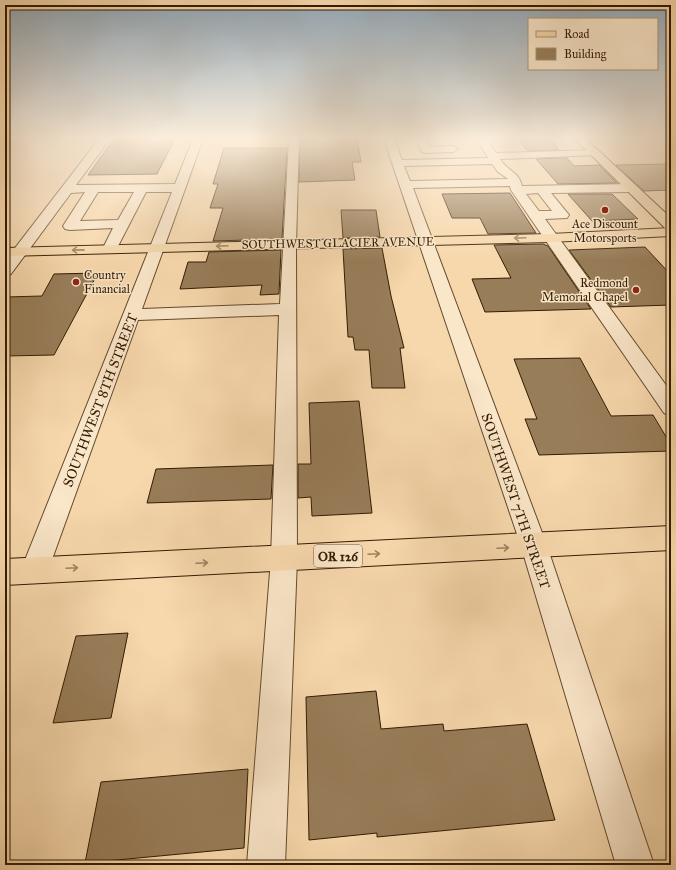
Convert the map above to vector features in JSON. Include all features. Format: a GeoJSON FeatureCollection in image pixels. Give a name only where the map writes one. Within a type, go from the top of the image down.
{"type":"FeatureCollection","features":[{"type":"Feature","properties":{"kind":"main road"},"geometry":{"type":"LineString","coordinates":[[622,180],[671,226]]}},
{"type":"Feature","properties":{"kind":"main road","name":"SOUTHWEST GLACIER AVENUE"},"geometry":{"type":"LineString","coordinates":[[12,252],[550,238],[671,232]]}},
{"type":"Feature","properties":{"kind":"main road","name":"OR 126"},"geometry":{"type":"LineString","coordinates":[[5,572],[284,559],[671,538]]}},
{"type":"Feature","properties":{"kind":"street"},"geometry":{"type":"LineString","coordinates":[[5,271],[12,252],[74,180]]}},
{"type":"Feature","properties":{"kind":"street","name":"SOUTHWEST 8TH STREET"},"geometry":{"type":"LineString","coordinates":[[36,570],[182,180]]}},
{"type":"Feature","properties":{"kind":"street"},"geometry":{"type":"LineString","coordinates":[[266,865],[284,559],[289,244],[292,180]]}},
{"type":"Feature","properties":{"kind":"street","name":"SOUTHWEST 7TH STREET"},"geometry":{"type":"LineString","coordinates":[[403,180],[534,546],[635,865]]}},
{"type":"Feature","properties":{"kind":"street"},"geometry":{"type":"LineString","coordinates":[[513,180],[550,238],[671,408]]}},
{"type":"Feature","properties":{"kind":"street"},"geometry":{"type":"LineString","coordinates":[[405,185],[515,182],[542,190],[631,188]]}},
{"type":"Feature","properties":{"kind":"street"},"geometry":{"type":"LineString","coordinates":[[109,250],[142,188]]}},
{"type":"Feature","properties":{"kind":"street"},"geometry":{"type":"LineString","coordinates":[[67,189],[179,188]]}},
{"type":"Feature","properties":{"kind":"street"},"geometry":{"type":"LineString","coordinates":[[94,189],[70,226],[123,224]]}},
{"type":"Feature","properties":{"kind":"street"},"geometry":{"type":"LineString","coordinates":[[535,215],[562,215],[542,190]]}},
{"type":"Feature","properties":{"kind":"street"},"geometry":{"type":"LineString","coordinates":[[132,315],[288,309]]}},
{"type":"Feature","properties":{"kind":"building"},"geometry":{"type":"Polygon","coordinates":[[[214,180],[285,180],[282,239],[213,241],[223,208],[210,208],[218,184],[213,184],[214,180]]]}},
{"type":"Feature","properties":{"kind":"building"},"geometry":{"type":"Polygon","coordinates":[[[299,180],[355,180],[299,182],[299,180]]]}},
{"type":"Feature","properties":{"kind":"building"},"geometry":{"type":"Polygon","coordinates":[[[554,180],[614,180],[617,183],[558,184],[554,180]]]}},
{"type":"Feature","properties":{"kind":"building"},"geometry":{"type":"Polygon","coordinates":[[[632,180],[671,180],[671,190],[644,191],[632,180]]]}},
{"type":"Feature","properties":{"kind":"building"},"geometry":{"type":"Polygon","coordinates":[[[510,193],[536,233],[488,234],[480,218],[452,218],[442,194],[510,193]]]}},
{"type":"Feature","properties":{"kind":"building","name":"Ace Discount Motorsports"},"geometry":{"type":"Polygon","coordinates":[[[568,194],[612,194],[638,219],[592,221],[568,194]]]}},
{"type":"Feature","properties":{"kind":"building"},"geometry":{"type":"Polygon","coordinates":[[[341,210],[376,210],[380,237],[343,238],[341,210]]]}},
{"type":"Feature","properties":{"kind":"building"},"geometry":{"type":"Polygon","coordinates":[[[543,244],[548,246],[591,309],[485,312],[472,279],[511,278],[494,245],[543,244]]]}},
{"type":"Feature","properties":{"kind":"building","name":"Redmond Memorial Chapel"},"geometry":{"type":"Polygon","coordinates":[[[645,247],[671,275],[671,305],[611,307],[569,250],[645,247]]]}},
{"type":"Feature","properties":{"kind":"building"},"geometry":{"type":"Polygon","coordinates":[[[382,248],[391,296],[404,348],[400,348],[405,388],[372,388],[369,350],[355,350],[353,337],[348,337],[343,249],[382,248]]]}},
{"type":"Feature","properties":{"kind":"building"},"geometry":{"type":"Polygon","coordinates":[[[281,250],[279,294],[260,295],[262,285],[180,289],[188,262],[206,262],[209,252],[281,250]]]}},
{"type":"Feature","properties":{"kind":"building"},"geometry":{"type":"Polygon","coordinates":[[[98,273],[54,355],[5,356],[5,297],[42,296],[54,274],[98,273]]]}},
{"type":"Feature","properties":{"kind":"building"},"geometry":{"type":"Polygon","coordinates":[[[580,358],[611,416],[653,415],[671,445],[671,451],[539,455],[525,419],[537,419],[514,359],[580,358]]]}},
{"type":"Feature","properties":{"kind":"building"},"geometry":{"type":"Polygon","coordinates":[[[359,401],[372,513],[312,516],[311,497],[298,498],[298,464],[311,464],[309,403],[359,401]]]}},
{"type":"Feature","properties":{"kind":"building"},"geometry":{"type":"Polygon","coordinates":[[[273,465],[271,499],[147,503],[156,469],[273,465]]]}},
{"type":"Feature","properties":{"kind":"building"},"geometry":{"type":"Polygon","coordinates":[[[128,633],[111,718],[53,723],[76,636],[128,633]]]}},
{"type":"Feature","properties":{"kind":"building"},"geometry":{"type":"Polygon","coordinates":[[[376,691],[381,729],[443,724],[444,731],[527,724],[555,820],[377,837],[377,833],[309,840],[306,697],[376,691]]]}},
{"type":"Feature","properties":{"kind":"building"},"geometry":{"type":"Polygon","coordinates":[[[248,769],[244,848],[85,863],[101,782],[248,769]]]}},
{"type":"Feature","properties":{"kind":"place","name":"Ace Discount Motorsports"},"geometry":{"type":"Point","coordinates":[605,210]}},
{"type":"Feature","properties":{"kind":"place","name":"Country Financial"},"geometry":{"type":"Point","coordinates":[76,282]}},
{"type":"Feature","properties":{"kind":"place","name":"Redmond Memorial Chapel"},"geometry":{"type":"Point","coordinates":[636,290]}}]}
